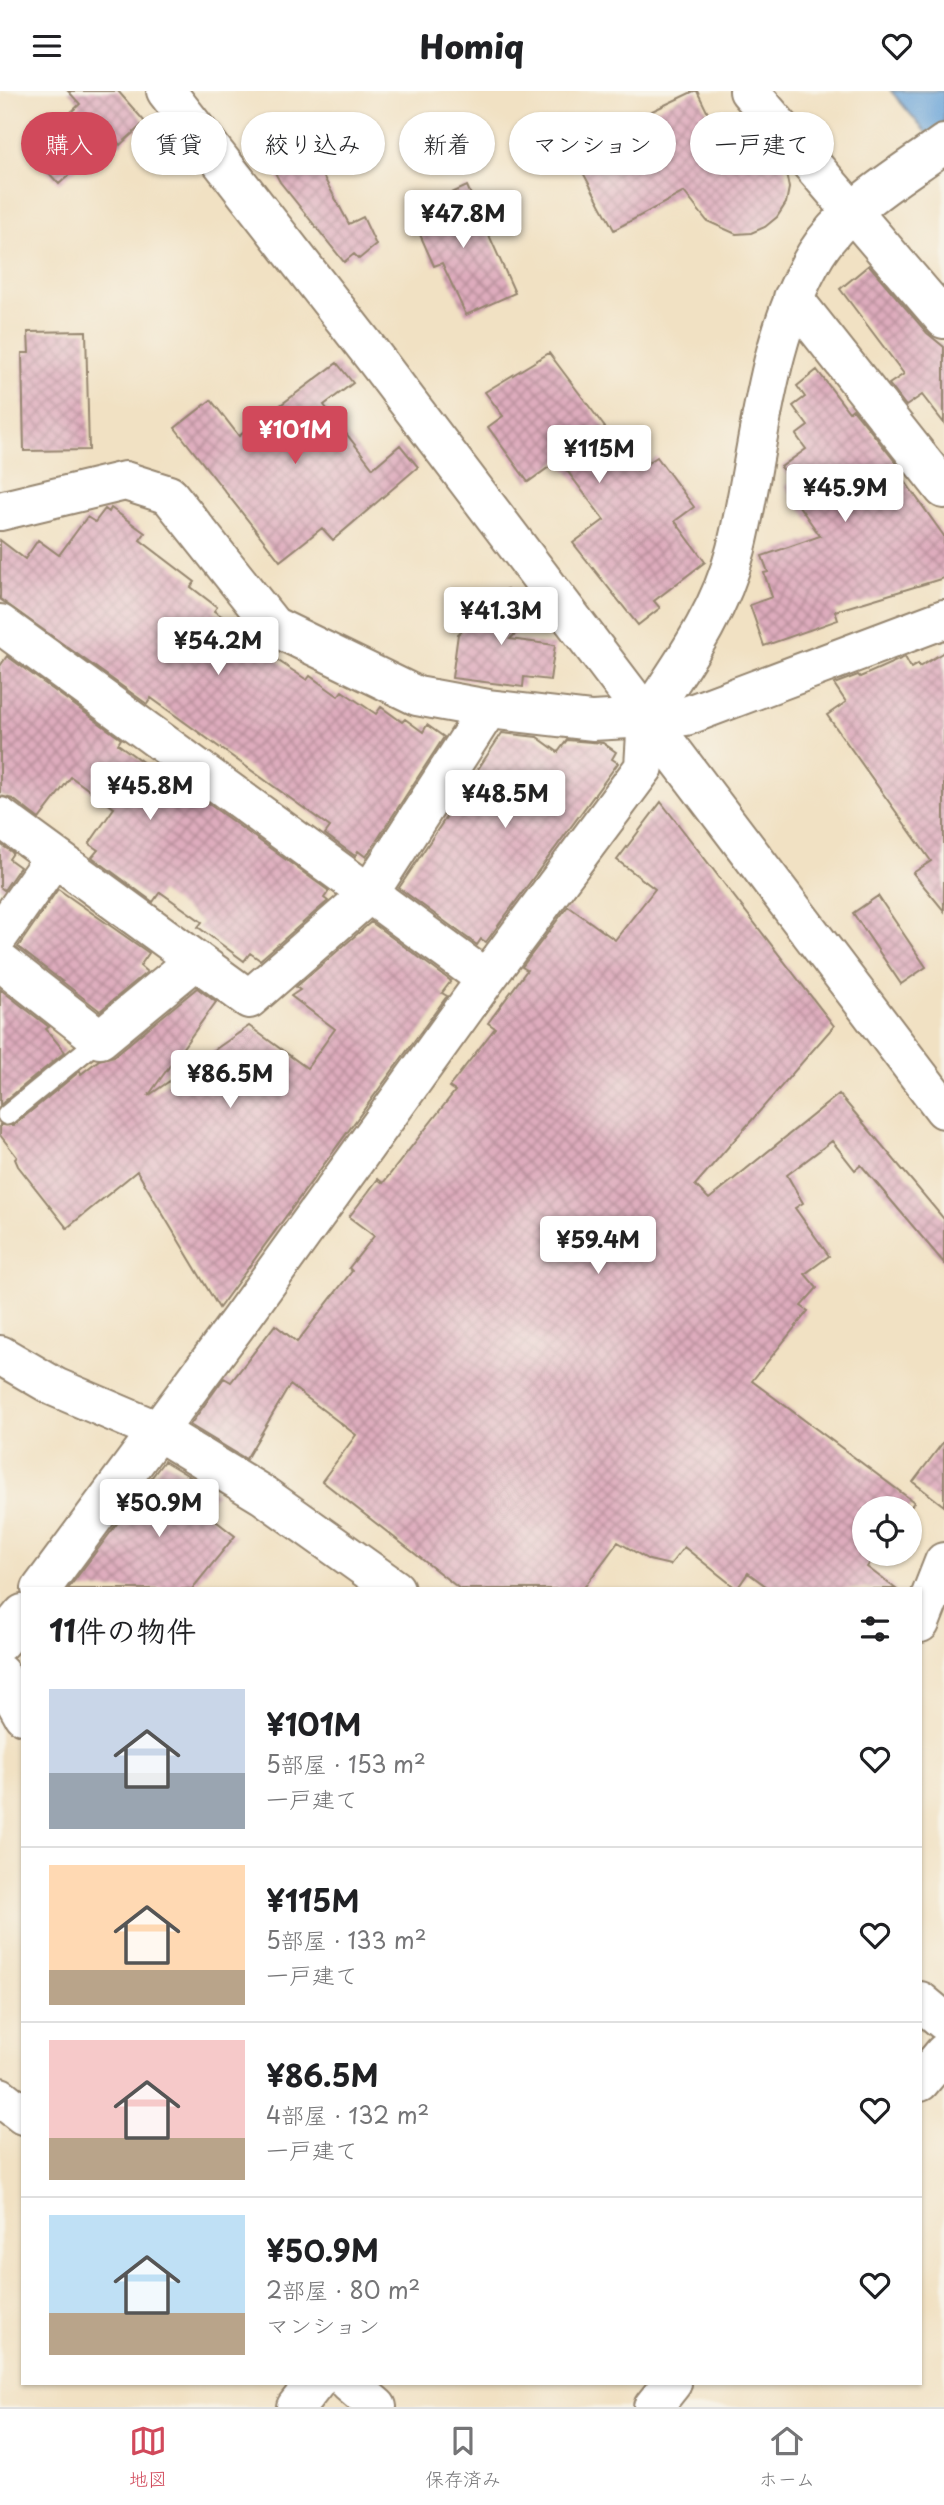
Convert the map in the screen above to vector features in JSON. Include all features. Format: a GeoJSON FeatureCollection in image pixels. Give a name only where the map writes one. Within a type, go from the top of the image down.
{"type":"FeatureCollection","features":[{"type":"Feature","properties":{"kind":"street"},"geometry":{"type":"LineString","coordinates":[[166,91],[373,356],[944,1109]]}},
{"type":"Feature","properties":{"kind":"street"},"geometry":{"type":"LineString","coordinates":[[749,91],[862,205],[944,319]]}},
{"type":"Feature","properties":{"kind":"street"},"geometry":{"type":"LineString","coordinates":[[42,1587],[240,1320],[486,979],[644,768],[647,717],[702,634],[736,551],[776,354],[793,298],[817,252],[862,205],[944,144]]}},
{"type":"Feature","properties":{"kind":"street"},"geometry":{"type":"LineString","coordinates":[[793,298],[944,489]]}},
{"type":"Feature","properties":{"kind":"street"},"geometry":{"type":"LineString","coordinates":[[0,511],[125,481],[169,495],[273,626],[417,696],[488,709],[592,721],[686,716],[944,619]]}},
{"type":"Feature","properties":{"kind":"street"},"geometry":{"type":"LineString","coordinates":[[0,624],[486,979]]}},
{"type":"Feature","properties":{"kind":"street"},"geometry":{"type":"LineString","coordinates":[[0,817],[249,999],[368,895],[488,709]]}},
{"type":"Feature","properties":{"kind":"street"},"geometry":{"type":"LineString","coordinates":[[0,934],[54,857]]}},
{"type":"Feature","properties":{"kind":"street"},"geometry":{"type":"LineString","coordinates":[[0,961],[100,1039],[196,960]]}},
{"type":"Feature","properties":{"kind":"street"},"geometry":{"type":"LineString","coordinates":[[0,1355],[55,1387],[156,1430],[263,1495],[392,1587]]}},
{"type":"Feature","properties":{"kind":"street"},"geometry":{"type":"LineString","coordinates":[[922,1618],[944,1562]]}},
{"type":"Feature","properties":{"kind":"street"},"geometry":{"type":"LineString","coordinates":[[0,1674],[21,1711]]}},
{"type":"Feature","properties":{"kind":"street"},"geometry":{"type":"LineString","coordinates":[[922,2003],[944,2021]]}},
{"type":"Feature","properties":{"kind":"street"},"geometry":{"type":"LineString","coordinates":[[922,2080],[944,2053]]}},
{"type":"Feature","properties":{"kind":"street"},"geometry":{"type":"LineString","coordinates":[[0,2097],[21,2113]]}},
{"type":"Feature","properties":{"kind":"street"},"geometry":{"type":"LineString","coordinates":[[296,2407],[314,2385]]}},
{"type":"Feature","properties":{"kind":"street"},"geometry":{"type":"LineString","coordinates":[[653,2407],[670,2385]]}},
{"type":"Feature","properties":{"kind":"lane"},"geometry":{"type":"LineString","coordinates":[[7,1115],[100,1039]]}},
{"type":"Feature","properties":{"kind":"water"},"geometry":{"type":"Polygon","coordinates":[[[891,91],[944,91],[944,154],[891,91]]]}},
{"type":"Feature","properties":{"kind":"building"},"geometry":{"type":"Polygon","coordinates":[[[68,91],[118,91],[136,112],[131,112],[131,135],[120,145],[117,142],[117,112],[71,112],[80,104],[68,91]]]}},
{"type":"Feature","properties":{"kind":"building"},"geometry":{"type":"Polygon","coordinates":[[[697,91],[707,112],[690,112],[690,175],[787,175],[789,188],[786,203],[777,217],[765,227],[751,233],[736,234],[707,221],[684,192],[614,230],[584,175],[676,175],[676,112],[650,112],[697,91]]]}},
{"type":"Feature","properties":{"kind":"building"},"geometry":{"type":"Polygon","coordinates":[[[51,175],[69,175],[59,184],[51,175]]]}},
{"type":"Feature","properties":{"kind":"building"},"geometry":{"type":"Polygon","coordinates":[[[276,175],[323,175],[349,224],[363,217],[376,245],[359,259],[354,254],[344,262],[276,175]]]}},
{"type":"Feature","properties":{"kind":"building"},"geometry":{"type":"Polygon","coordinates":[[[467,186],[515,293],[466,315],[442,263],[434,266],[410,212],[467,186]]]}},
{"type":"Feature","properties":{"kind":"building"},"geometry":{"type":"Polygon","coordinates":[[[869,265],[927,333],[944,347],[944,423],[922,395],[906,406],[889,384],[904,374],[840,289],[869,265]]]}},
{"type":"Feature","properties":{"kind":"building"},"geometry":{"type":"Polygon","coordinates":[[[86,331],[89,450],[24,451],[22,353],[29,353],[28,332],[86,331]]]}},
{"type":"Feature","properties":{"kind":"building"},"geometry":{"type":"Polygon","coordinates":[[[549,353],[637,470],[657,457],[694,507],[675,521],[705,562],[654,601],[660,608],[638,625],[573,543],[604,520],[559,460],[528,482],[488,427],[503,416],[485,392],[549,353]]]}},
{"type":"Feature","properties":{"kind":"building"},"geometry":{"type":"Polygon","coordinates":[[[337,363],[353,383],[324,405],[373,468],[400,445],[418,467],[333,540],[322,528],[280,561],[175,428],[211,400],[239,436],[337,363]]]}},
{"type":"Feature","properties":{"kind":"building"},"geometry":{"type":"Polygon","coordinates":[[[817,370],[849,412],[853,409],[897,464],[894,466],[944,536],[944,578],[835,611],[838,620],[764,646],[750,605],[772,597],[762,556],[820,536],[785,486],[792,481],[781,467],[806,449],[796,435],[808,426],[793,406],[805,397],[797,386],[817,370]]]}},
{"type":"Feature","properties":{"kind":"building"},"geometry":{"type":"Polygon","coordinates":[[[111,508],[145,533],[140,540],[195,582],[191,587],[217,607],[214,611],[237,626],[235,629],[277,660],[307,680],[310,676],[338,696],[342,691],[376,714],[381,707],[402,722],[405,719],[423,732],[427,725],[444,737],[366,857],[358,851],[355,856],[325,834],[330,827],[151,698],[147,704],[0,599],[0,540],[25,559],[38,540],[59,555],[87,517],[95,522],[105,509],[109,512],[111,508]]]}},
{"type":"Feature","properties":{"kind":"building"},"geometry":{"type":"Polygon","coordinates":[[[507,589],[533,617],[510,639],[555,645],[550,680],[524,677],[523,687],[452,678],[458,634],[507,589]]]}},
{"type":"Feature","properties":{"kind":"building"},"geometry":{"type":"Polygon","coordinates":[[[944,652],[944,911],[913,873],[931,861],[827,715],[846,702],[834,684],[858,675],[860,677],[905,657],[911,668],[918,664],[919,667],[944,652]]]}},
{"type":"Feature","properties":{"kind":"building"},"geometry":{"type":"Polygon","coordinates":[[[7,656],[121,739],[118,744],[170,782],[173,778],[329,891],[324,898],[328,901],[260,960],[250,953],[244,961],[198,927],[202,922],[160,892],[153,902],[92,857],[98,850],[89,844],[114,808],[71,777],[39,819],[13,799],[0,796],[0,666],[7,656]]]}},
{"type":"Feature","properties":{"kind":"building"},"geometry":{"type":"Polygon","coordinates":[[[502,733],[537,737],[558,752],[567,740],[603,743],[616,752],[612,759],[618,763],[486,942],[481,939],[477,945],[399,888],[502,733]]]}},
{"type":"Feature","properties":{"kind":"building"},"geometry":{"type":"Polygon","coordinates":[[[661,802],[834,1026],[695,1185],[709,1199],[839,1094],[944,1219],[944,1263],[861,1165],[855,1170],[832,1141],[787,1175],[803,1203],[795,1208],[829,1256],[805,1274],[817,1288],[801,1306],[808,1311],[752,1381],[906,1496],[852,1496],[852,1566],[868,1566],[893,1587],[767,1587],[748,1573],[738,1587],[734,1587],[684,1547],[670,1565],[649,1560],[618,1542],[584,1587],[457,1587],[322,1481],[356,1435],[290,1385],[246,1459],[190,1425],[224,1378],[231,1382],[275,1325],[297,1342],[352,1271],[349,1268],[374,1236],[349,1217],[378,1179],[383,1183],[455,1091],[449,1087],[495,1028],[488,1023],[527,970],[522,967],[568,906],[615,940],[655,889],[617,860],[661,802]]]}},
{"type":"Feature","properties":{"kind":"building"},"geometry":{"type":"Polygon","coordinates":[[[0,844],[13,853],[9,859],[20,867],[4,890],[0,887],[0,844]]]}},
{"type":"Feature","properties":{"kind":"building"},"geometry":{"type":"Polygon","coordinates":[[[58,889],[149,953],[140,966],[147,972],[100,1011],[18,947],[58,889]]]}},
{"type":"Feature","properties":{"kind":"building"},"geometry":{"type":"Polygon","coordinates":[[[878,896],[926,967],[901,984],[853,913],[878,896]]]}},
{"type":"Feature","properties":{"kind":"building"},"geometry":{"type":"Polygon","coordinates":[[[371,922],[451,981],[442,993],[447,996],[219,1308],[137,1171],[67,1228],[18,1166],[15,1159],[17,1157],[0,1135],[0,1125],[14,1125],[80,1071],[81,1074],[99,1060],[114,1056],[197,988],[216,1002],[148,1096],[249,1026],[307,1068],[335,1029],[291,996],[300,990],[296,987],[371,922]]]}},
{"type":"Feature","properties":{"kind":"building"},"geometry":{"type":"Polygon","coordinates":[[[0,989],[49,1027],[46,1029],[65,1052],[0,1105],[0,989]]]}},
{"type":"Feature","properties":{"kind":"building"},"geometry":{"type":"Polygon","coordinates":[[[944,1441],[944,1506],[913,1482],[944,1441]]]}},
{"type":"Feature","properties":{"kind":"building"},"geometry":{"type":"Polygon","coordinates":[[[164,1461],[217,1493],[203,1511],[235,1536],[194,1587],[70,1587],[164,1461]]]}}]}
